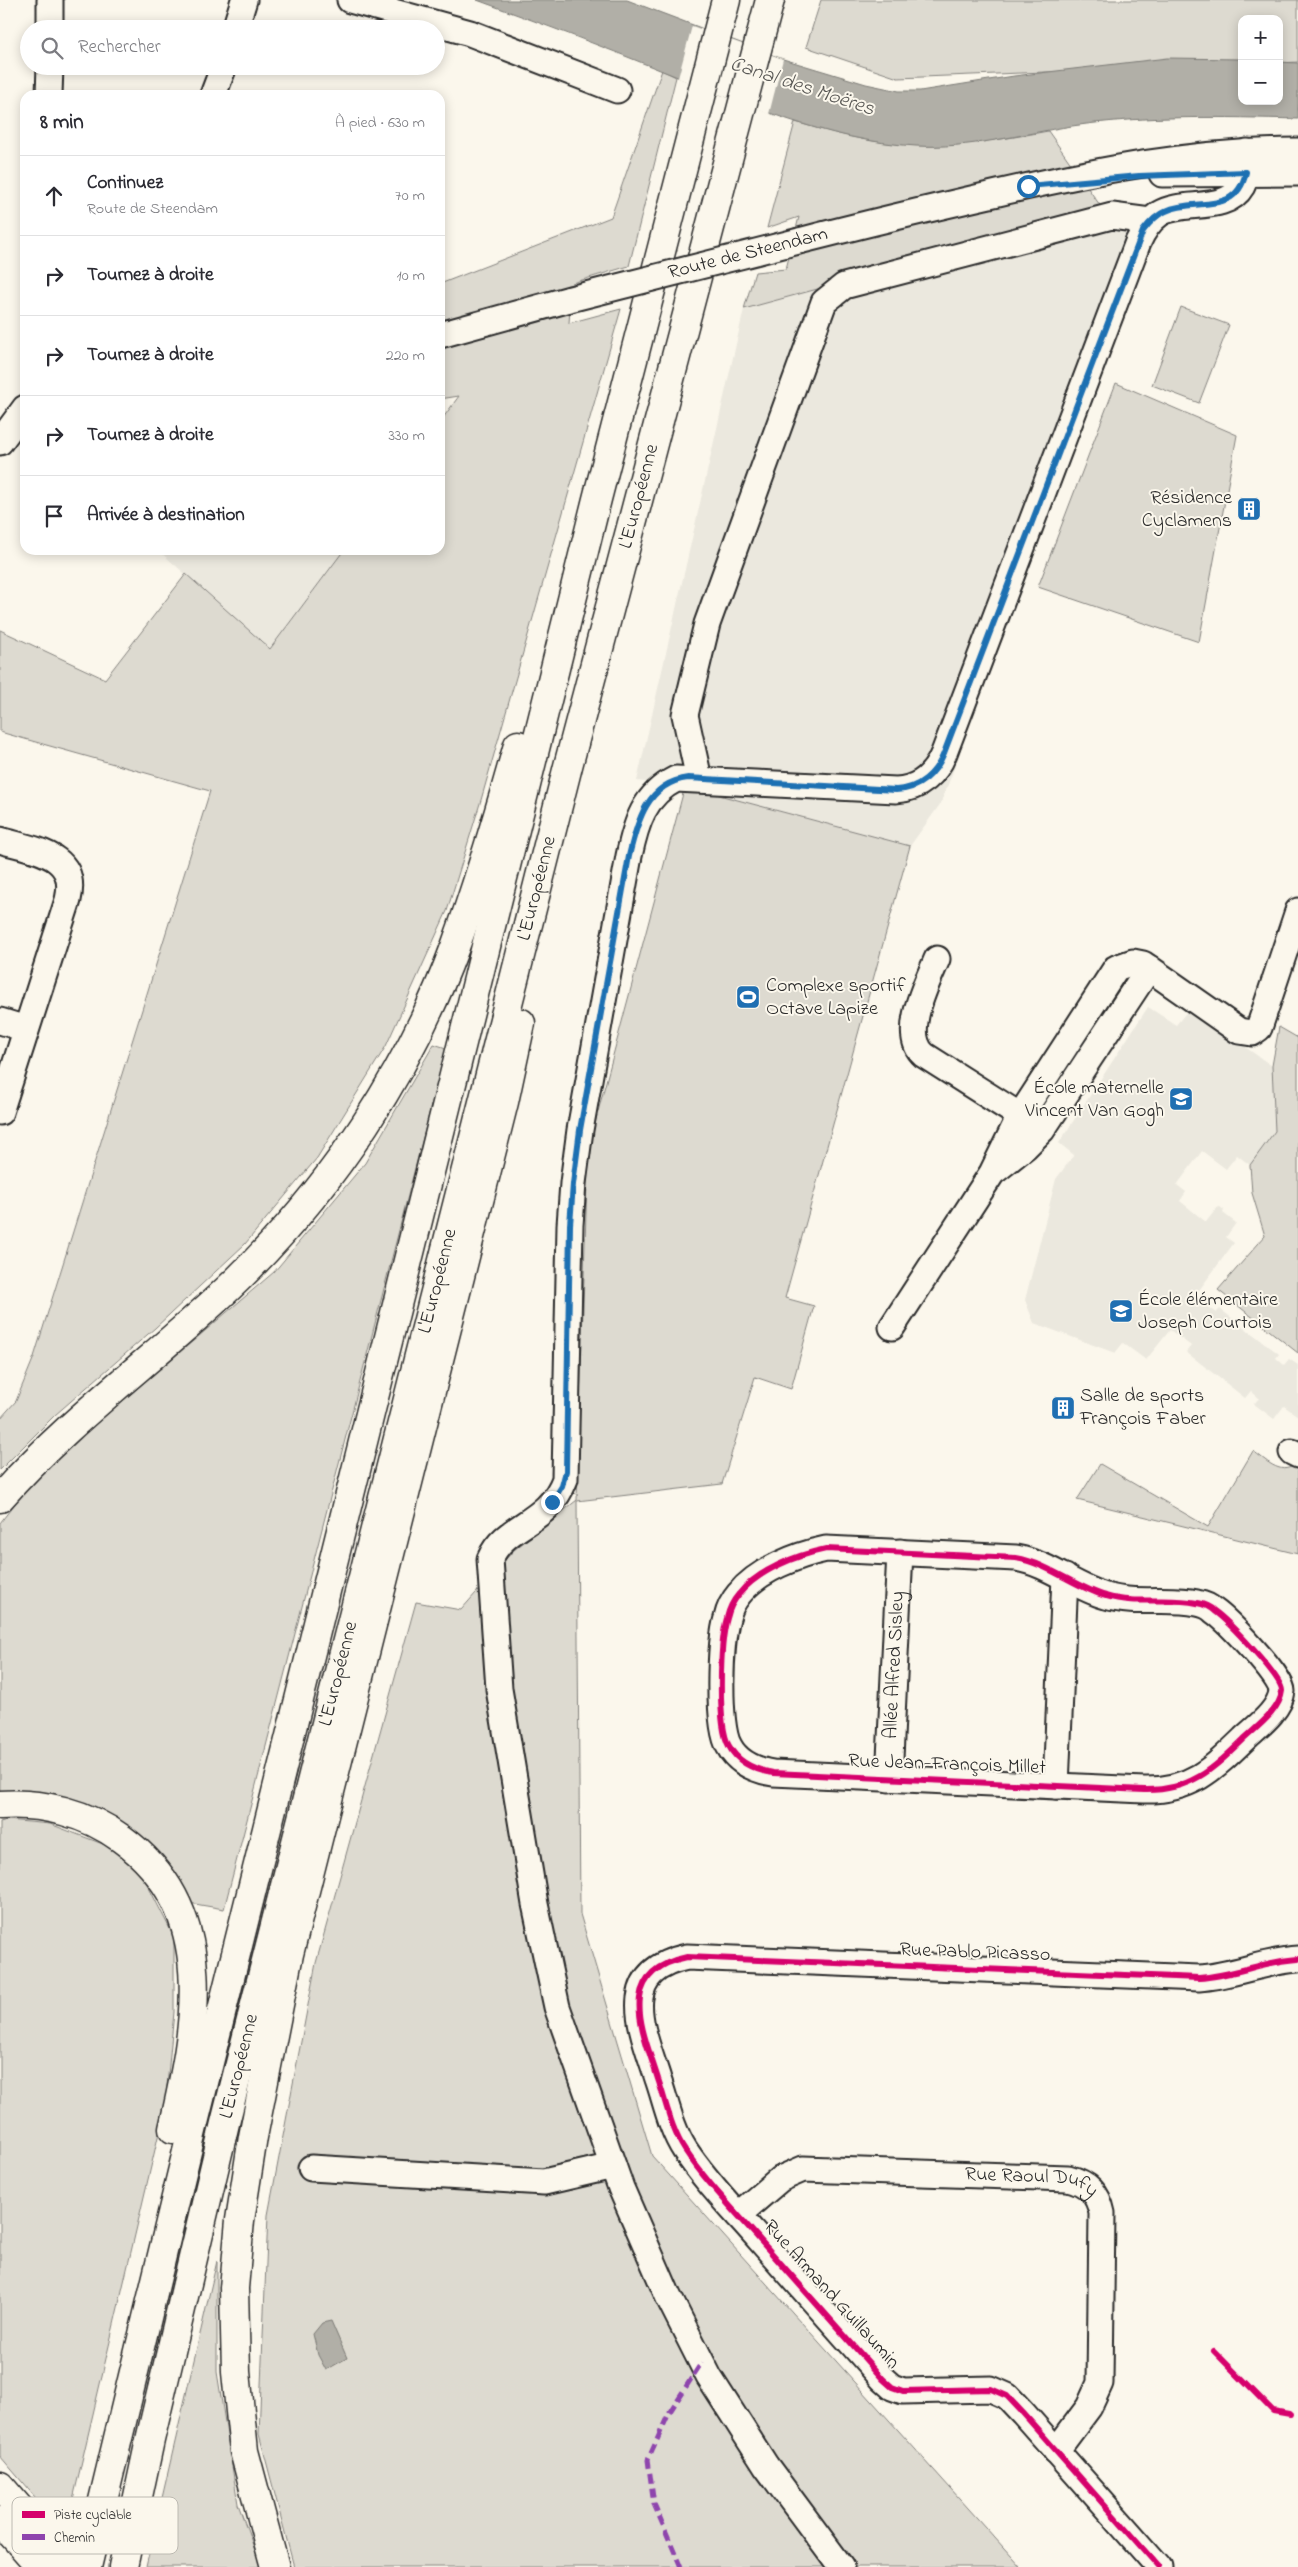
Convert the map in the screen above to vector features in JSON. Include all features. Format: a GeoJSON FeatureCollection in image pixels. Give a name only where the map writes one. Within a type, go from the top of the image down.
{"type":"FeatureCollection","features":[{"type":"Feature","properties":{"kind":"highway","name":"L'Européenne"},"geometry":{"type":"LineString","coordinates":[[138,2497],[225,2123],[568,766],[770,0]]}},
{"type":"Feature","properties":{"kind":"highway"},"geometry":{"type":"LineString","coordinates":[[760,40],[775,0]]}},
{"type":"Feature","properties":{"kind":"highway","name":"L'Européenne"},"geometry":{"type":"LineString","coordinates":[[102,2497],[597,499],[723,12]]}},
{"type":"Feature","properties":{"kind":"highway"},"geometry":{"type":"LineString","coordinates":[[0,1498],[47,1450],[208,1307],[255,1261],[322,1185],[375,1108],[417,1033],[454,948],[597,499]]}},
{"type":"Feature","properties":{"kind":"highway"},"geometry":{"type":"LineString","coordinates":[[275,2567],[244,2451],[236,2372],[235,2280],[240,2220],[253,2136],[291,1947],[510,1077],[568,766]]}},
{"type":"Feature","properties":{"kind":"highway"},"geometry":{"type":"LineString","coordinates":[[0,1805],[29,1805],[59,1810],[93,1822],[126,1842],[152,1866],[166,1884],[183,1916],[192,1948],[194,1986],[186,2063],[145,2261],[101,2497]]}},
{"type":"Feature","properties":{"kind":"highway"},"geometry":{"type":"LineString","coordinates":[[0,2486],[12,2506]]}},
{"type":"Feature","properties":{"kind":"highway"},"geometry":{"type":"LineString","coordinates":[[0,2521],[12,2531]]}},
{"type":"Feature","properties":{"kind":"highway","name":"L'Européenne"},"geometry":{"type":"LineString","coordinates":[[87,2567],[90,2554]]}},
{"type":"Feature","properties":{"kind":"highway","name":"L'Européenne"},"geometry":{"type":"LineString","coordinates":[[123,2567],[126,2554]]}},
{"type":"Feature","properties":{"kind":"highway"},"geometry":{"type":"LineString","coordinates":[[43,2558],[70,2567]]}},
{"type":"Feature","properties":{"kind":"street"},"geometry":{"type":"LineString","coordinates":[[50,0],[50,20]]}},
{"type":"Feature","properties":{"kind":"street"},"geometry":{"type":"LineString","coordinates":[[238,20],[244,0]]}},
{"type":"Feature","properties":{"kind":"street"},"geometry":{"type":"LineString","coordinates":[[350,0],[423,20]]}},
{"type":"Feature","properties":{"kind":"street"},"geometry":{"type":"LineString","coordinates":[[445,26],[470,33],[617,90]]}},
{"type":"Feature","properties":{"kind":"street"},"geometry":{"type":"LineString","coordinates":[[215,90],[221,75]]}},
{"type":"Feature","properties":{"kind":"street","name":"Route de Steendam"},"geometry":{"type":"LineString","coordinates":[[1247,162],[1298,151]]}},
{"type":"Feature","properties":{"kind":"street","name":"Route de Steendam"},"geometry":{"type":"LineString","coordinates":[[445,333],[918,210],[1168,158],[1247,162],[1298,173]]}},
{"type":"Feature","properties":{"kind":"street"},"geometry":{"type":"LineString","coordinates":[[841,2567],[766,2466],[709,2377],[668,2296],[613,2166],[557,2006],[535,1904],[499,1689],[490,1559],[494,1548],[502,1539],[544,1511],[558,1494],[565,1479],[570,1225],[574,1176],[580,1130],[629,856],[638,821],[649,799],[657,791],[676,779],[905,790],[920,784],[934,771],[944,753],[1138,242],[1150,221],[1168,210],[1210,204],[1229,198],[1241,188],[1247,162]]}},
{"type":"Feature","properties":{"kind":"street"},"geometry":{"type":"LineString","coordinates":[[699,779],[684,715],[707,624],[824,302],[844,286],[1112,216],[1150,221]]}},
{"type":"Feature","properties":{"kind":"street"},"geometry":{"type":"LineString","coordinates":[[0,442],[20,415]]}},
{"type":"Feature","properties":{"kind":"street"},"geometry":{"type":"LineString","coordinates":[[0,840],[54,857],[64,867],[70,880],[68,900],[0,1112]]}},
{"type":"Feature","properties":{"kind":"street"},"geometry":{"type":"LineString","coordinates":[[892,1327],[992,1173],[1020,1116],[1116,968],[1127,963],[1138,962],[1239,1031],[1249,1034],[1259,1028],[1296,923]]}},
{"type":"Feature","properties":{"kind":"street"},"geometry":{"type":"LineString","coordinates":[[937,959],[919,1004],[915,1036],[916,1046],[924,1054],[1042,1130]]}},
{"type":"Feature","properties":{"kind":"street"},"geometry":{"type":"LineString","coordinates":[[992,1173],[1025,1147],[1042,1130],[1149,968]]}},
{"type":"Feature","properties":{"kind":"street"},"geometry":{"type":"LineString","coordinates":[[0,1021],[26,1030]]}},
{"type":"Feature","properties":{"kind":"street","name":"Rue Jean-François Millet"},"geometry":{"type":"LineString","coordinates":[[826,1550],[900,1552],[1016,1558],[1042,1565],[1065,1577],[1086,1589],[1108,1597],[1192,1602],[1209,1608],[1222,1618],[1290,1689],[1268,1717],[1208,1773],[1188,1783],[1157,1791],[773,1773],[757,1770],[742,1762],[730,1749],[721,1724],[724,1637],[730,1609],[740,1592],[772,1569],[798,1557],[826,1550]]}},
{"type":"Feature","properties":{"kind":"street","name":"Allée Alfred Sisley"},"geometry":{"type":"LineString","coordinates":[[889,1779],[900,1552]]}},
{"type":"Feature","properties":{"kind":"street"},"geometry":{"type":"LineString","coordinates":[[1056,1786],[1065,1577]]}},
{"type":"Feature","properties":{"kind":"street","name":"Rue Pablo Picasso"},"geometry":{"type":"LineString","coordinates":[[653,1972],[668,1962],[687,1957],[1199,1978],[1213,1977],[1270,1962],[1298,1960]]}},
{"type":"Feature","properties":{"kind":"street","name":"Rue Armand Guillaumin"},"geometry":{"type":"LineString","coordinates":[[653,1972],[642,1989],[638,2014],[674,2129],[686,2151],[738,2214],[892,2387],[903,2391],[996,2390],[1012,2401],[1159,2567]]}},
{"type":"Feature","properties":{"kind":"street"},"geometry":{"type":"LineString","coordinates":[[311,2168],[544,2182],[613,2166]]}},
{"type":"Feature","properties":{"kind":"street","name":"Rue Raoul Dufy"},"geometry":{"type":"LineString","coordinates":[[738,2214],[772,2185],[788,2174],[803,2169],[1068,2178],[1088,2186],[1097,2196],[1102,2213],[1102,2375],[1092,2401],[1056,2451]]}},
{"type":"Feature","properties":{"kind":"shaded area"},"geometry":{"type":"Polygon","coordinates":[[[821,0],[1298,0],[1298,62],[1283,63],[1283,15],[1238,15],[1238,64],[898,78],[806,47],[821,0]]]}},
{"type":"Feature","properties":{"kind":"shaded area"},"geometry":{"type":"Polygon","coordinates":[[[662,70],[676,77],[629,266],[572,283],[569,323],[621,309],[481,800],[447,911],[386,1046],[317,1158],[245,1244],[155,1328],[55,1415],[0,1470],[0,1419],[16,1401],[34,1357],[210,791],[0,732],[0,630],[105,679],[186,574],[270,649],[340,555],[445,555],[445,415],[459,396],[445,398],[445,282],[611,217],[662,70]]]}},
{"type":"Feature","properties":{"kind":"shaded area"},"geometry":{"type":"Polygon","coordinates":[[[795,122],[864,139],[918,145],[983,141],[1048,131],[1104,211],[744,309],[755,272],[786,269],[799,217],[767,228],[795,122]]]}},
{"type":"Feature","properties":{"kind":"shaded area"},"geometry":{"type":"Polygon","coordinates":[[[1133,203],[1150,249],[941,803],[910,846],[685,786],[637,781],[744,309],[1133,203]]]}},
{"type":"Feature","properties":{"kind":"shaded area"},"geometry":{"type":"Polygon","coordinates":[[[1181,307],[1229,325],[1199,403],[1152,385],[1181,307]]]}},
{"type":"Feature","properties":{"kind":"shaded area"},"geometry":{"type":"Polygon","coordinates":[[[1116,383],[1237,435],[1199,642],[1038,587],[1116,383]]]}},
{"type":"Feature","properties":{"kind":"shaded area"},"geometry":{"type":"Polygon","coordinates":[[[164,555],[340,555],[270,649],[164,555]]]}},
{"type":"Feature","properties":{"kind":"shaded area"},"geometry":{"type":"Polygon","coordinates":[[[685,786],[910,846],[785,1298],[814,1306],[791,1389],[755,1377],[722,1484],[577,1501],[580,1914],[652,2156],[1021,2567],[294,2567],[259,2434],[268,2215],[316,1963],[416,1602],[461,1610],[514,1550],[577,1500],[588,1149],[685,786]]]}},
{"type":"Feature","properties":{"kind":"shaded area"},"geometry":{"type":"Polygon","coordinates":[[[1148,1007],[1176,1025],[1190,1008],[1272,1066],[1275,1131],[1250,1165],[1237,1155],[1226,1169],[1202,1151],[1177,1185],[1186,1192],[1180,1201],[1206,1222],[1217,1208],[1220,1207],[1224,1210],[1223,1213],[1236,1223],[1226,1237],[1234,1243],[1194,1297],[1216,1313],[1220,1309],[1279,1354],[1276,1358],[1284,1365],[1289,1359],[1298,1365],[1298,1416],[1284,1406],[1274,1419],[1254,1404],[1259,1398],[1251,1391],[1245,1398],[1186,1352],[1191,1346],[1170,1330],[1146,1360],[1123,1343],[1115,1353],[1034,1323],[1025,1300],[1056,1179],[1074,1155],[1059,1143],[1148,1007]]]}},
{"type":"Feature","properties":{"kind":"shaded area"},"geometry":{"type":"Polygon","coordinates":[[[1279,1027],[1298,1038],[1298,1353],[1218,1290],[1265,1236],[1252,1193],[1250,1165],[1275,1131],[1272,1066],[1279,1027]]]}},
{"type":"Feature","properties":{"kind":"shaded area"},"geometry":{"type":"Polygon","coordinates":[[[434,1044],[446,1048],[224,1909],[189,1903],[168,1867],[0,1794],[0,1523],[20,1497],[70,1446],[274,1272],[365,1163],[434,1044]]]}},
{"type":"Feature","properties":{"kind":"shaded area"},"geometry":{"type":"Polygon","coordinates":[[[1253,1451],[1278,1468],[1289,1468],[1294,1465],[1298,1467],[1298,1554],[1077,1500],[1100,1464],[1208,1527],[1253,1451]]]}},
{"type":"Feature","properties":{"kind":"shaded area"},"geometry":{"type":"Polygon","coordinates":[[[7,1820],[50,1824],[108,1846],[143,1876],[174,1937],[174,2012],[165,2107],[74,2497],[35,2497],[0,2456],[0,1822],[7,1820]]]}},
{"type":"Feature","properties":{"kind":"shaded area"},"geometry":{"type":"Polygon","coordinates":[[[217,2261],[217,2372],[238,2504],[261,2567],[146,2567],[149,2554],[178,2554],[178,2497],[162,2497],[217,2261]]]}},
{"type":"Feature","properties":{"kind":"water","name":"Canal des Moëres"},"geometry":{"type":"Polygon","coordinates":[[[477,0],[627,0],[783,59],[866,84],[899,91],[920,91],[1014,76],[1167,58],[1238,59],[1238,105],[1283,105],[1283,62],[1298,63],[1298,119],[1157,118],[1100,122],[956,145],[916,146],[883,143],[850,137],[785,118],[477,0]]]}},
{"type":"Feature","properties":{"kind":"water"},"geometry":{"type":"Polygon","coordinates":[[[331,2321],[347,2358],[326,2370],[318,2355],[313,2334],[322,2323],[331,2321]]]}},
{"type":"Feature","properties":{"kind":"pier"},"geometry":{"type":"Polygon","coordinates":[[[692,26],[783,59],[769,114],[678,78],[692,26]]]}},
{"type":"Feature","properties":{"kind":"marked path"},"geometry":{"type":"LineString","coordinates":[[681,2567],[654,2504],[648,2460],[669,2413],[702,2362]]}},
{"type":"Feature","properties":{"kind":"cycle path"},"geometry":{"type":"LineString","coordinates":[[826,1549],[1016,1558],[1040,1565],[1094,1592],[1117,1599],[1186,1601],[1202,1604],[1221,1616],[1274,1674],[1282,1691],[1280,1698],[1268,1717],[1211,1768],[1188,1782],[1175,1787],[1161,1789],[1144,1790],[773,1773],[760,1770],[748,1765],[737,1757],[725,1736],[721,1703],[721,1664],[728,1615],[737,1597],[747,1585],[767,1571],[803,1555],[826,1549]]}},
{"type":"Feature","properties":{"kind":"cycle path"},"geometry":{"type":"LineString","coordinates":[[1159,2567],[1007,2396],[991,2389],[903,2391],[892,2387],[883,2379],[721,2196],[680,2142],[672,2124],[641,2023],[640,2006],[642,1990],[650,1976],[664,1965],[687,1957],[1199,1978],[1298,1959]]}},
{"type":"Feature","properties":{"kind":"cycle path"},"geometry":{"type":"LineString","coordinates":[[1214,2351],[1273,2411],[1290,2414]]}},
{"type":"Feature","properties":{"kind":"place","name":"Résidence Cyclamens"},"geometry":{"type":"Point","coordinates":[1249,509]}},
{"type":"Feature","properties":{"kind":"place","name":"Complexe sportif Octave Lapize"},"geometry":{"type":"Point","coordinates":[748,997]}},
{"type":"Feature","properties":{"kind":"place","name":"École maternelle Vincent Van Gogh"},"geometry":{"type":"Point","coordinates":[1181,1099]}},
{"type":"Feature","properties":{"kind":"place","name":"École élémentaire Joseph Courtois"},"geometry":{"type":"Point","coordinates":[1121,1311]}},
{"type":"Feature","properties":{"kind":"place","name":"Salle de sports François Faber"},"geometry":{"type":"Point","coordinates":[1063,1408]}},
{"type":"Feature","properties":{"kind":"route"},"geometry":{"type":"LineString","coordinates":[[552,1502],[562,1486],[566,1471],[570,1225],[578,1145],[629,856],[638,821],[649,799],[666,784],[676,779],[688,778],[905,790],[920,784],[934,771],[940,763],[1003,602],[1088,372],[1143,231],[1150,221],[1168,210],[1210,204],[1222,201],[1236,194],[1241,188],[1246,172],[1204,172],[1139,176],[1028,186]]}}]}
